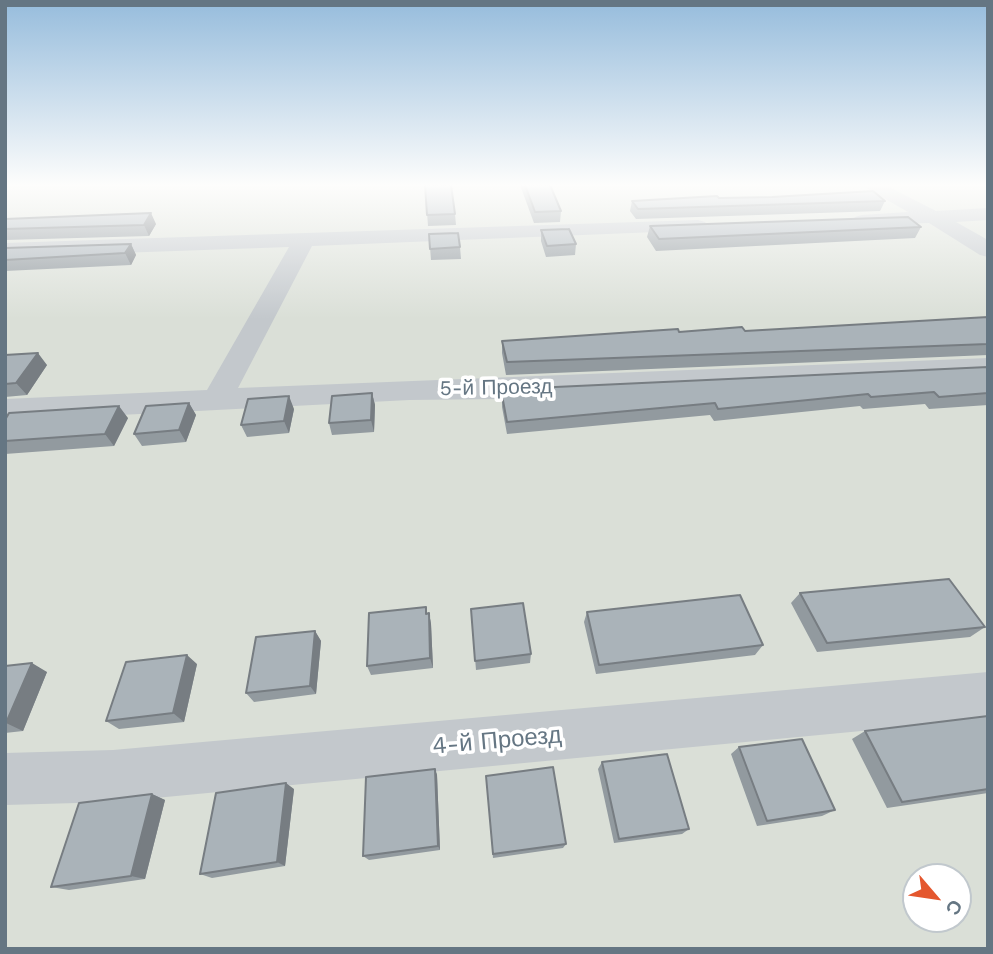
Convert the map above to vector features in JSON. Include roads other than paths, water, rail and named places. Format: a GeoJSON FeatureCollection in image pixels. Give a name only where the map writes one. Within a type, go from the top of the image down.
{"type":"FeatureCollection","features":[{"type":"Feature","properties":{"kind":"street"},"geometry":{"type":"LineString","coordinates":[[5,250],[612,230]]}},
{"type":"Feature","properties":{"kind":"street"},"geometry":{"type":"LineString","coordinates":[[954,230],[988,250]]}},
{"type":"Feature","properties":{"kind":"street"},"geometry":{"type":"LineString","coordinates":[[218,400],[226,380],[304,240]]}},
{"type":"Feature","properties":{"kind":"street","name":"5-й Проезд"},"geometry":{"type":"LineString","coordinates":[[5,410],[409,390],[502,389],[988,367]]}},
{"type":"Feature","properties":{"kind":"street","name":"4-й Проезд"},"geometry":{"type":"LineString","coordinates":[[5,779],[113,776],[988,695]]}}]}
